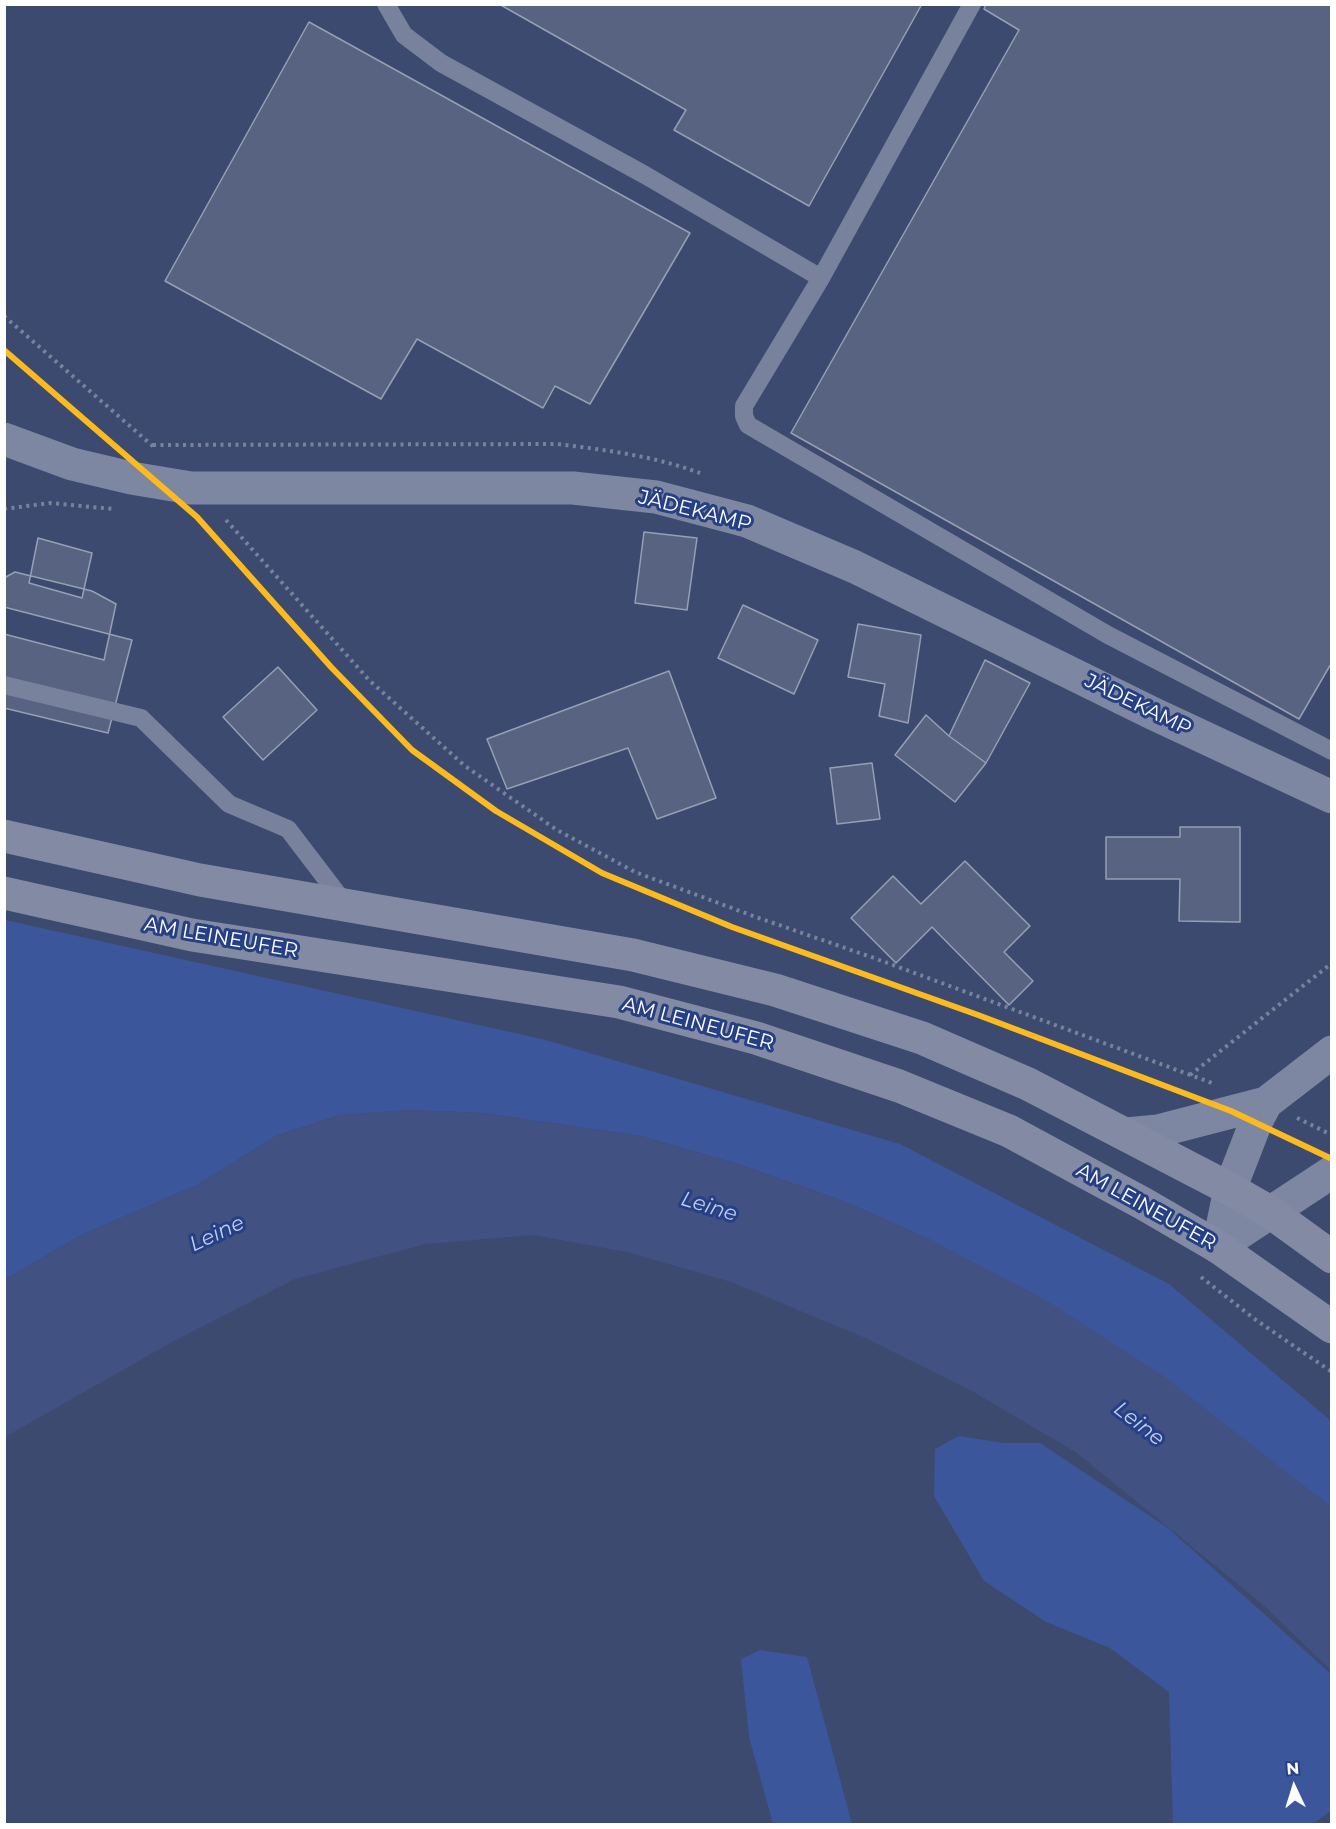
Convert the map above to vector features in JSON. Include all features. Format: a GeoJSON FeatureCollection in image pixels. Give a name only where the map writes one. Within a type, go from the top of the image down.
{"type":"FeatureCollection","features":[{"type":"Feature","properties":{"kind":"main road"},"geometry":{"type":"LineString","coordinates":[[4,836],[200,880],[633,955],[775,990],[922,1038],[1028,1084],[1230,1189],[1270,1212],[1332,1257]]}},
{"type":"Feature","properties":{"kind":"main road","name":"AM LEINEUFER"},"geometry":{"type":"LineString","coordinates":[[4,893],[192,935],[619,1002],[756,1038],[899,1086],[1009,1131],[1218,1247],[1332,1327]]}},
{"type":"Feature","properties":{"kind":"street","name":"JÄDEKAMP"},"geometry":{"type":"LineString","coordinates":[[4,439],[72,464],[131,478],[191,488],[573,488],[656,497],[747,521],[855,567],[1164,718],[1332,797]]}},
{"type":"Feature","properties":{"kind":"street"},"geometry":{"type":"LineString","coordinates":[[1126,1134],[1158,1131],[1266,1103],[1332,1052]]}},
{"type":"Feature","properties":{"kind":"street"},"geometry":{"type":"LineString","coordinates":[[1218,1247],[1230,1189],[1256,1122],[1266,1103]]}},
{"type":"Feature","properties":{"kind":"street"},"geometry":{"type":"LineString","coordinates":[[1218,1247],[1332,1172]]}},
{"type":"Feature","properties":{"kind":"lane"},"geometry":{"type":"LineString","coordinates":[[386,4],[404,35],[441,63],[645,175],[821,278]]}},
{"type":"Feature","properties":{"kind":"lane"},"geometry":{"type":"LineString","coordinates":[[972,4],[821,278],[744,406],[744,416],[748,425],[1108,635],[1332,751]]}},
{"type":"Feature","properties":{"kind":"lane"},"geometry":{"type":"LineString","coordinates":[[4,685],[141,718],[229,804],[288,829],[348,907]]}},
{"type":"Feature","properties":{"kind":"path"},"geometry":{"type":"LineString","coordinates":[[4,316],[153,445],[557,444],[650,458],[702,474]]}},
{"type":"Feature","properties":{"kind":"path"},"geometry":{"type":"LineString","coordinates":[[4,509],[50,503],[122,510]]}},
{"type":"Feature","properties":{"kind":"path"},"geometry":{"type":"LineString","coordinates":[[225,518],[369,680],[465,766],[557,830],[635,872],[1266,1103],[1332,1135]]}},
{"type":"Feature","properties":{"kind":"path"},"geometry":{"type":"LineString","coordinates":[[1190,1075],[1332,963]]}},
{"type":"Feature","properties":{"kind":"path"},"geometry":{"type":"LineString","coordinates":[[1192,1271],[1256,1320],[1332,1372]]}},
{"type":"Feature","properties":{"kind":"shaded area"},"geometry":{"type":"Polygon","coordinates":[[[5,920],[542,1039],[900,1144],[1169,1284],[1331,1421],[1331,1507],[929,1239],[843,1201],[737,1164],[641,1136],[483,1113],[408,1110],[340,1115],[276,1136],[197,1185],[79,1236],[5,1280],[5,920]]]}},
{"type":"Feature","properties":{"kind":"shaded area"},"geometry":{"type":"Polygon","coordinates":[[[959,1436],[1004,1443],[1040,1443],[1168,1528],[1331,1674],[1331,1811],[1313,1824],[1173,1824],[1169,1692],[1110,1648],[1046,1622],[984,1581],[934,1496],[935,1449],[959,1436]]]}},
{"type":"Feature","properties":{"kind":"shaded area"},"geometry":{"type":"Polygon","coordinates":[[[760,1650],[807,1657],[852,1824],[773,1824],[749,1737],[741,1659],[760,1650]]]}},
{"type":"Feature","properties":{"kind":"water","name":"Leine"},"geometry":{"type":"Polygon","coordinates":[[[408,1110],[483,1113],[641,1136],[737,1164],[843,1201],[929,1239],[1049,1302],[1165,1377],[1331,1507],[1331,1670],[1261,1603],[1077,1453],[972,1391],[863,1337],[731,1282],[627,1252],[533,1235],[425,1244],[295,1279],[172,1342],[5,1437],[5,1280],[79,1236],[197,1185],[276,1136],[340,1115],[408,1110]]]}},
{"type":"Feature","properties":{"kind":"building"},"geometry":{"type":"Polygon","coordinates":[[[499,4],[922,4],[809,206],[674,130],[686,110],[499,4]]]}},
{"type":"Feature","properties":{"kind":"building"},"geometry":{"type":"Polygon","coordinates":[[[986,4],[1332,4],[1332,662],[1299,719],[791,433],[1019,30],[984,9],[986,4]]]}},
{"type":"Feature","properties":{"kind":"building"},"geometry":{"type":"Polygon","coordinates":[[[309,22],[690,233],[590,404],[555,386],[543,408],[417,339],[381,399],[165,281],[309,22]]]}},
{"type":"Feature","properties":{"kind":"building"},"geometry":{"type":"Polygon","coordinates":[[[644,532],[697,538],[687,610],[635,603],[644,532]]]}},
{"type":"Feature","properties":{"kind":"building"},"geometry":{"type":"Polygon","coordinates":[[[38,538],[92,553],[82,598],[29,583],[38,538]]]}},
{"type":"Feature","properties":{"kind":"building"},"geometry":{"type":"Polygon","coordinates":[[[15,572],[92,591],[116,604],[104,660],[4,634],[4,578],[15,572]]]}},
{"type":"Feature","properties":{"kind":"building"},"geometry":{"type":"Polygon","coordinates":[[[743,605],[818,640],[794,694],[718,658],[743,605]]]}},
{"type":"Feature","properties":{"kind":"building"},"geometry":{"type":"Polygon","coordinates":[[[4,607],[132,640],[108,733],[4,708],[4,607]]]}},
{"type":"Feature","properties":{"kind":"building"},"geometry":{"type":"Polygon","coordinates":[[[858,624],[921,635],[908,723],[879,716],[885,684],[848,677],[858,624]]]}},
{"type":"Feature","properties":{"kind":"building"},"geometry":{"type":"Polygon","coordinates":[[[985,660],[1030,683],[986,763],[949,736],[985,660]]]}},
{"type":"Feature","properties":{"kind":"building"},"geometry":{"type":"Polygon","coordinates":[[[278,667],[317,710],[263,760],[223,717],[278,667]]]}},
{"type":"Feature","properties":{"kind":"building"},"geometry":{"type":"Polygon","coordinates":[[[669,671],[716,798],[657,819],[628,748],[507,789],[487,739],[669,671]]]}},
{"type":"Feature","properties":{"kind":"building"},"geometry":{"type":"Polygon","coordinates":[[[926,715],[949,736],[986,763],[955,802],[895,755],[926,715]]]}},
{"type":"Feature","properties":{"kind":"building"},"geometry":{"type":"Polygon","coordinates":[[[872,763],[880,819],[837,824],[830,768],[872,763]]]}},
{"type":"Feature","properties":{"kind":"building"},"geometry":{"type":"Polygon","coordinates":[[[1180,827],[1240,827],[1240,922],[1179,921],[1180,879],[1106,879],[1106,837],[1180,837],[1180,827]]]}},
{"type":"Feature","properties":{"kind":"building"},"geometry":{"type":"Polygon","coordinates":[[[965,861],[1030,926],[1004,952],[1033,981],[1009,1005],[932,927],[896,963],[851,918],[893,876],[921,904],[965,861]]]}},
{"type":"Feature","properties":{"kind":"transit line"},"geometry":{"type":"LineString","coordinates":[[4,350],[197,517],[331,667],[412,750],[496,811],[602,873],[732,927],[978,1015],[1231,1111],[1332,1159]]}}]}
